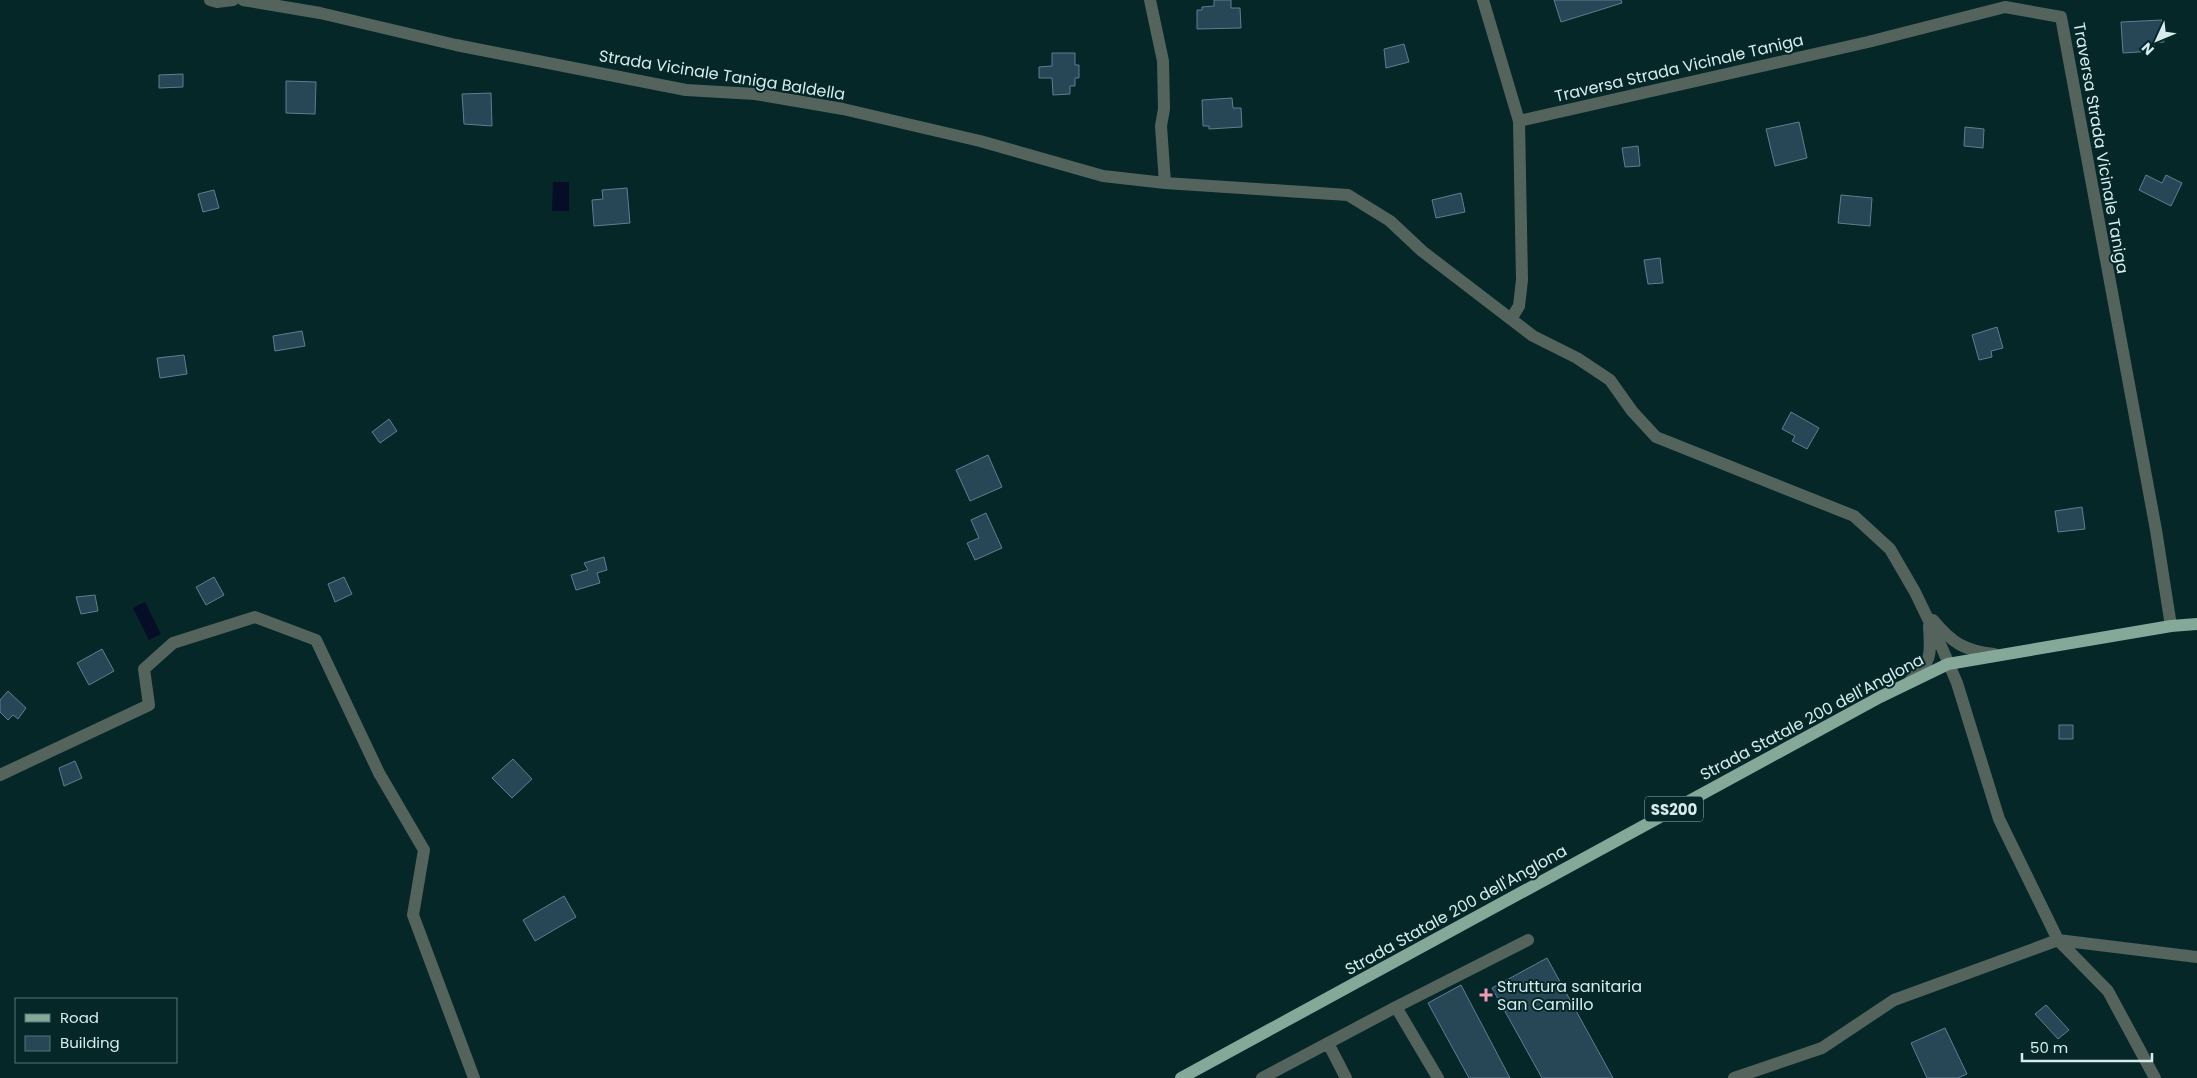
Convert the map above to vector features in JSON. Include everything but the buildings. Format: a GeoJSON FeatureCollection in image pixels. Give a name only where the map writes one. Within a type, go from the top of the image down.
{"type":"FeatureCollection","features":[{"type":"Feature","properties":{"kind":"main road","name":"Strada Statale 200 dell'Anglona"},"geometry":{"type":"LineString","coordinates":[[1181,1078],[1872,701],[1948,664],[2171,626],[2197,624]]}},
{"type":"Feature","properties":{"kind":"street"},"geometry":{"type":"LineString","coordinates":[[210,0],[233,0]]}},
{"type":"Feature","properties":{"kind":"street","name":"Strada Vicinale Taniga Baldella"},"geometry":{"type":"LineString","coordinates":[[243,0],[320,13],[456,45],[677,88],[755,94],[843,109],[980,141],[1103,176],[1165,184],[1348,195],[1390,221],[1422,251],[1533,336],[1577,358],[1610,380],[1632,411],[1656,437],[1854,516],[1890,549],[1920,602],[1948,664],[1956,683],[1999,819],[2058,940],[2108,991],[2155,1078]]}},
{"type":"Feature","properties":{"kind":"street"},"geometry":{"type":"LineString","coordinates":[[1150,0],[1163,61],[1164,109],[1161,126],[1165,184]]}},
{"type":"Feature","properties":{"kind":"street"},"geometry":{"type":"LineString","coordinates":[[1483,0],[1519,120],[1522,280],[1519,306],[1512,319]]}},
{"type":"Feature","properties":{"kind":"street","name":"Traversa Strada Vicinale Taniga"},"geometry":{"type":"LineString","coordinates":[[1519,120],[1868,42],[2005,7],[2061,17],[2156,530],[2171,626]]}},
{"type":"Feature","properties":{"kind":"street","name":"Strada Vicinale Taniga Baldella"},"geometry":{"type":"LineString","coordinates":[[1920,602],[1952,641],[1969,650],[2001,655]]}},
{"type":"Feature","properties":{"kind":"street"},"geometry":{"type":"LineString","coordinates":[[0,775],[149,705],[144,669],[173,643],[255,616],[316,640],[379,773],[424,850],[412,915],[474,1078]]}},
{"type":"Feature","properties":{"kind":"street","name":"Strada Vicinale Taniga Baldella"},"geometry":{"type":"LineString","coordinates":[[1907,684],[1924,668],[1929,660],[1928,619]]}},
{"type":"Feature","properties":{"kind":"street"},"geometry":{"type":"LineString","coordinates":[[1262,1078],[1528,940]]}},
{"type":"Feature","properties":{"kind":"street"},"geometry":{"type":"LineString","coordinates":[[1734,1078],[1822,1048],[1894,1000],[2058,940],[2197,957]]}},
{"type":"Feature","properties":{"kind":"street"},"geometry":{"type":"LineString","coordinates":[[1396,1007],[1438,1078]]}},
{"type":"Feature","properties":{"kind":"street"},"geometry":{"type":"LineString","coordinates":[[1328,1043],[1346,1078]]}},
{"type":"Feature","properties":{"kind":"water"},"geometry":{"type":"Polygon","coordinates":[[[553,182],[569,182],[569,211],[552,211],[553,182]]]}},
{"type":"Feature","properties":{"kind":"water"},"geometry":{"type":"Polygon","coordinates":[[[145,602],[161,634],[149,640],[133,608],[145,602]]]}},
{"type":"Feature","properties":{"kind":"place","name":"Struttura sanitaria San Camillo"},"geometry":{"type":"Point","coordinates":[1486,995]}}]}
